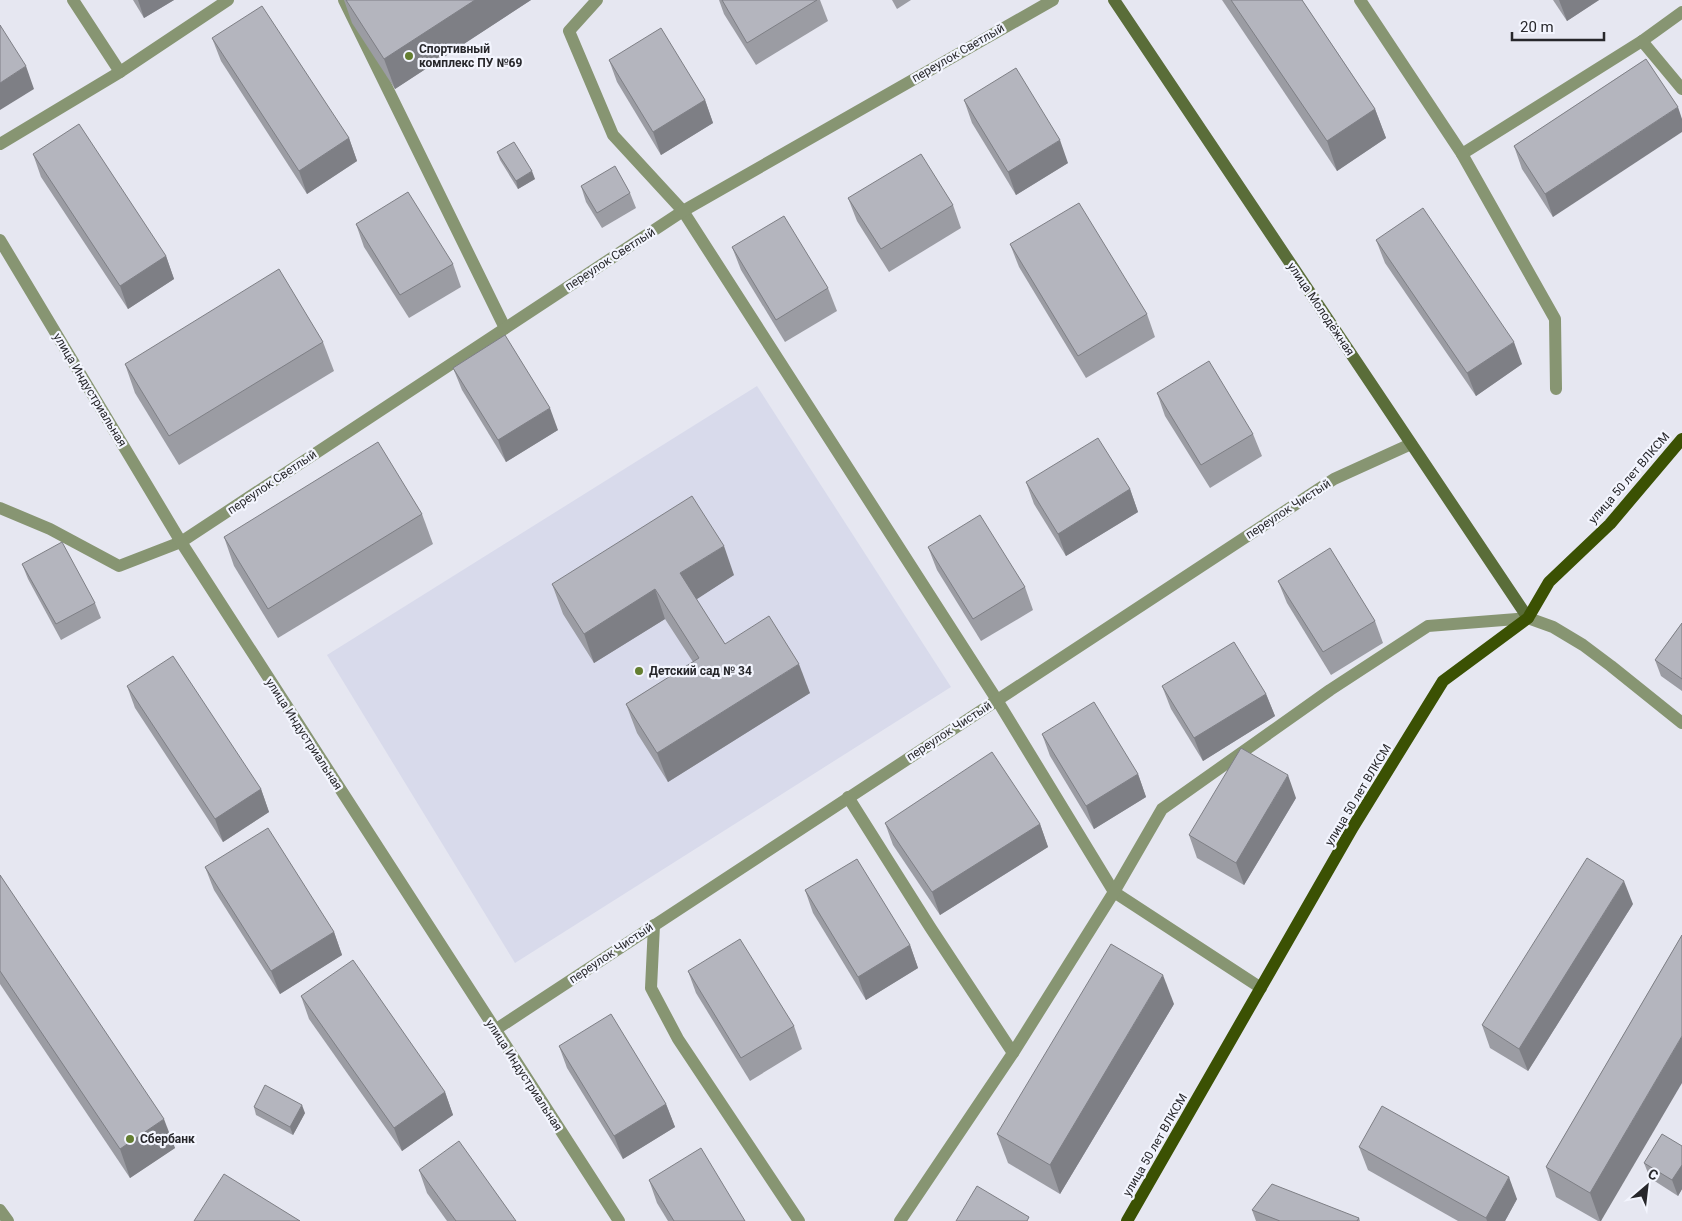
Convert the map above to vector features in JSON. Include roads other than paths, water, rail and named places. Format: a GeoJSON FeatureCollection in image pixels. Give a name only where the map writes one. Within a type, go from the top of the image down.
{"type":"FeatureCollection","features":[{"type":"Feature","properties":{"kind":"main road","name":"улица Молодёжная"},"geometry":{"type":"LineString","coordinates":[[1114,0],[1528,618]]}},
{"type":"Feature","properties":{"kind":"main road","name":"улица 50 лет ВЛКСМ"},"geometry":{"type":"LineString","coordinates":[[1127,1221],[1353,827],[1443,681],[1528,618],[1550,582],[1610,524],[1682,439]]}},
{"type":"Feature","properties":{"kind":"street"},"geometry":{"type":"LineString","coordinates":[[73,0],[120,72]]}},
{"type":"Feature","properties":{"kind":"street"},"geometry":{"type":"LineString","coordinates":[[0,144],[120,72],[228,0]]}},
{"type":"Feature","properties":{"kind":"street"},"geometry":{"type":"LineString","coordinates":[[344,0],[505,328]]}},
{"type":"Feature","properties":{"kind":"street"},"geometry":{"type":"LineString","coordinates":[[598,0],[569,31],[613,136],[683,211],[997,700],[1114,892],[1261,988]]}},
{"type":"Feature","properties":{"kind":"street","name":"переулок Светлый"},"geometry":{"type":"LineString","coordinates":[[0,508],[50,529],[120,566],[181,542],[683,211],[1053,0]]}},
{"type":"Feature","properties":{"kind":"street"},"geometry":{"type":"LineString","coordinates":[[1360,0],[1462,154],[1555,320],[1556,389]]}},
{"type":"Feature","properties":{"kind":"street"},"geometry":{"type":"LineString","coordinates":[[1462,154],[1642,41],[1682,12]]}},
{"type":"Feature","properties":{"kind":"street"},"geometry":{"type":"LineString","coordinates":[[1642,41],[1682,90]]}},
{"type":"Feature","properties":{"kind":"street","name":"улица Индустриальная"},"geometry":{"type":"LineString","coordinates":[[0,240],[181,542],[619,1221]]}},
{"type":"Feature","properties":{"kind":"street","name":"переулок Чистый"},"geometry":{"type":"LineString","coordinates":[[495,1030],[1334,479],[1411,444]]}},
{"type":"Feature","properties":{"kind":"street"},"geometry":{"type":"LineString","coordinates":[[900,1221],[1013,1053],[1114,892],[1162,809],[1330,690],[1428,626],[1528,618],[1553,627],[1583,645],[1682,722]]}},
{"type":"Feature","properties":{"kind":"street"},"geometry":{"type":"LineString","coordinates":[[848,797],[930,927],[1013,1053]]}},
{"type":"Feature","properties":{"kind":"street"},"geometry":{"type":"LineString","coordinates":[[654,924],[651,988],[678,1039],[799,1221]]}},
{"type":"Feature","properties":{"kind":"street"},"geometry":{"type":"LineString","coordinates":[[0,1210],[8,1221]]}},
{"type":"Feature","properties":{"kind":"place","name":"Спортивный комплекс ПУ №69"},"geometry":{"type":"Point","coordinates":[409,56]}},
{"type":"Feature","properties":{"kind":"place","name":"Детский сад № 34"},"geometry":{"type":"Point","coordinates":[639,671]}},
{"type":"Feature","properties":{"kind":"place","name":"Сбербанк"},"geometry":{"type":"Point","coordinates":[130,1139]}}]}
